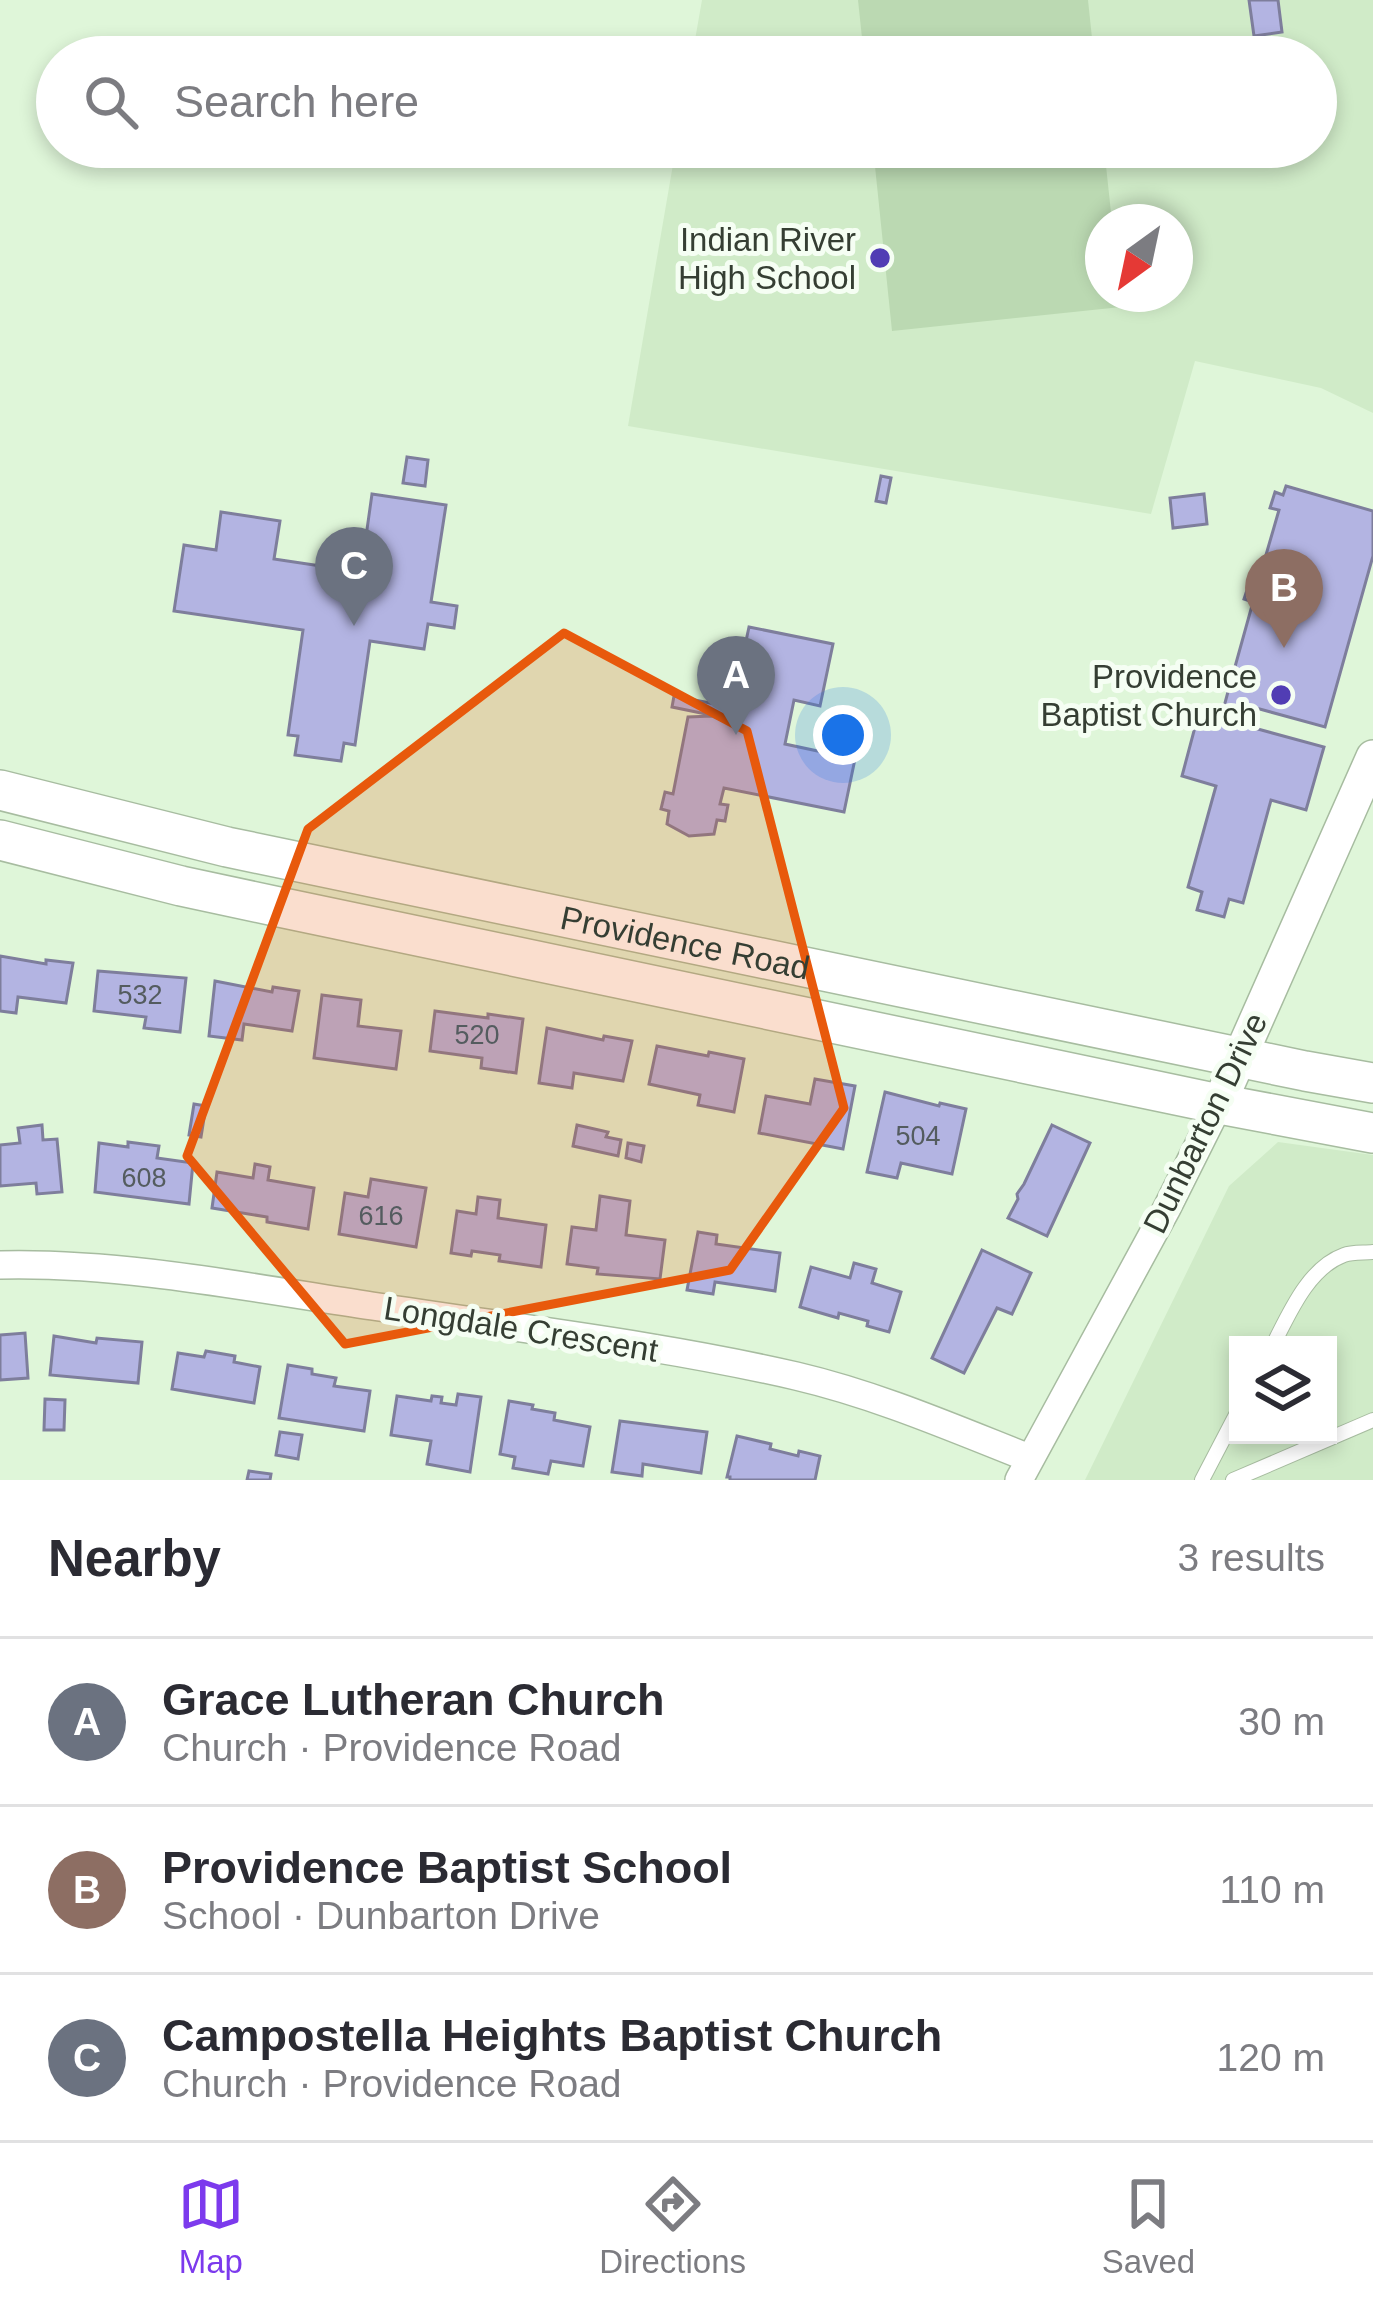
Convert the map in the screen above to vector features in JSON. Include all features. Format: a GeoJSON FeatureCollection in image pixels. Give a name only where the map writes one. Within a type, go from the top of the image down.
{"type":"FeatureCollection","features":[{"type":"Feature","properties":{"kind":"main road","name":"Providence Road"},"geometry":{"type":"LineString","coordinates":[[0,790],[606,951],[1219,1104],[1373,1133]]}},
{"type":"Feature","properties":{"kind":"main road","name":"Providence Road"},"geometry":{"type":"LineString","coordinates":[[0,840],[182,886],[606,951],[1373,1083]]}},
{"type":"Feature","properties":{"kind":"street","name":"Dunbarton Drive"},"geometry":{"type":"LineString","coordinates":[[1024,1469],[1219,1104],[1373,757]]}},
{"type":"Feature","properties":{"kind":"street","name":"Longdale Crescent"},"geometry":{"type":"LineString","coordinates":[[0,1264],[58,1263],[256,1288],[701,1357],[800,1377],[900,1407],[1024,1469]]}},
{"type":"Feature","properties":{"kind":"lane"},"geometry":{"type":"LineString","coordinates":[[1278,1336],[1317,1273],[1344,1255],[1373,1252]]}},
{"type":"Feature","properties":{"kind":"lane"},"geometry":{"type":"LineString","coordinates":[[1233,1480],[1373,1420]]}},
{"type":"Feature","properties":{"kind":"lane"},"geometry":{"type":"LineString","coordinates":[[1202,1480],[1229,1428]]}},
{"type":"Feature","properties":{"kind":"highlighted area"},"geometry":{"type":"Polygon","coordinates":[[[564,633],[747,731],[844,1108],[730,1270],[345,1344],[187,1156],[308,829],[564,633]]]}},
{"type":"Feature","properties":{"kind":"shaded area","name":"Indian River High School"},"geometry":{"type":"Polygon","coordinates":[[[702,0],[1373,0],[1373,413],[1321,388],[1195,361],[1151,514],[628,426],[672,168],[1337,168],[1337,36],[696,36],[702,0]]]}},
{"type":"Feature","properties":{"kind":"shaded area"},"geometry":{"type":"Polygon","coordinates":[[[858,0],[1088,0],[1092,36],[862,36],[858,0]]]}},
{"type":"Feature","properties":{"kind":"shaded area"},"geometry":{"type":"Polygon","coordinates":[[[875,168],[1106,168],[1110,204],[1085,204],[1085,311],[892,331],[875,168]]]}},
{"type":"Feature","properties":{"kind":"shaded area"},"geometry":{"type":"Polygon","coordinates":[[[1278,1142],[1373,1155],[1373,1480],[1085,1480],[1229,1186],[1278,1142]]]}},
{"type":"Feature","properties":{"kind":"building"},"geometry":{"type":"Polygon","coordinates":[[[1249,0],[1278,0],[1282,32],[1254,36],[1249,0]]]}},
{"type":"Feature","properties":{"kind":"building"},"geometry":{"type":"Polygon","coordinates":[[[407,457],[428,460],[425,486],[403,483],[407,457]]]}},
{"type":"Feature","properties":{"kind":"building"},"geometry":{"type":"Polygon","coordinates":[[[881,476],[891,478],[886,503],[876,501],[881,476]]]}},
{"type":"Feature","properties":{"kind":"building","name":"Providence Baptist Church"},"geometry":{"type":"Polygon","coordinates":[[[1286,486],[1373,511],[1373,556],[1325,727],[1238,703],[1232,722],[1324,747],[1306,810],[1271,800],[1243,903],[1229,899],[1224,917],[1197,910],[1202,892],[1188,887],[1216,786],[1182,776],[1199,712],[1221,718],[1229,688],[1221,686],[1225,671],[1233,674],[1253,602],[1244,599],[1249,584],[1257,586],[1279,510],[1270,508],[1275,492],[1283,495],[1286,486]]]}},
{"type":"Feature","properties":{"kind":"building"},"geometry":{"type":"Polygon","coordinates":[[[372,494],[446,505],[431,602],[457,606],[454,628],[428,624],[424,649],[370,641],[355,745],[344,743],[341,761],[295,755],[298,736],[288,735],[303,630],[174,611],[184,545],[216,550],[221,512],[280,521],[274,559],[361,572],[372,494]]]}},
{"type":"Feature","properties":{"kind":"building"},"geometry":{"type":"Polygon","coordinates":[[[1204,494],[1207,524],[1173,528],[1170,498],[1204,494]]]}},
{"type":"Feature","properties":{"kind":"building"},"geometry":{"type":"Polygon","coordinates":[[[749,627],[833,644],[820,706],[794,700],[785,744],[855,759],[844,812],[724,788],[720,804],[728,805],[725,821],[717,820],[714,834],[689,836],[667,824],[669,811],[661,809],[665,792],[673,794],[688,717],[712,716],[734,726],[735,720],[672,707],[674,696],[736,708],[743,690],[736,688],[749,627]]]}},
{"type":"Feature","properties":{"kind":"building"},"geometry":{"type":"Polygon","coordinates":[[[0,956],[73,963],[66,1003],[18,997],[16,1013],[0,1011],[0,956]]]}},
{"type":"Feature","properties":{"kind":"building"},"geometry":{"type":"Polygon","coordinates":[[[98,971],[186,978],[180,1032],[144,1028],[146,1017],[94,1011],[98,971]]]}},
{"type":"Feature","properties":{"kind":"building"},"geometry":{"type":"Polygon","coordinates":[[[215,981],[272,992],[273,987],[299,991],[292,1031],[244,1024],[242,1040],[209,1036],[215,981]]]}},
{"type":"Feature","properties":{"kind":"building"},"geometry":{"type":"Polygon","coordinates":[[[322,995],[361,1000],[358,1026],[401,1031],[396,1069],[314,1058],[322,995]]]}},
{"type":"Feature","properties":{"kind":"building"},"geometry":{"type":"Polygon","coordinates":[[[435,1011],[523,1019],[516,1073],[481,1068],[482,1058],[430,1051],[435,1011]]]}},
{"type":"Feature","properties":{"kind":"building"},"geometry":{"type":"Polygon","coordinates":[[[547,1028],[632,1041],[623,1081],[574,1073],[572,1088],[539,1083],[547,1028]]]}},
{"type":"Feature","properties":{"kind":"building"},"geometry":{"type":"Polygon","coordinates":[[[657,1046],[744,1059],[734,1112],[698,1105],[700,1095],[649,1084],[657,1046]]]}},
{"type":"Feature","properties":{"kind":"building"},"geometry":{"type":"Polygon","coordinates":[[[815,1079],[855,1086],[843,1149],[759,1133],[766,1096],[810,1104],[815,1079]]]}},
{"type":"Feature","properties":{"kind":"building"},"geometry":{"type":"Polygon","coordinates":[[[885,1092],[966,1109],[952,1174],[901,1163],[897,1178],[867,1172],[885,1092]]]}},
{"type":"Feature","properties":{"kind":"building"},"geometry":{"type":"Polygon","coordinates":[[[194,1104],[206,1106],[201,1137],[189,1135],[194,1104]]]}},
{"type":"Feature","properties":{"kind":"building"},"geometry":{"type":"Polygon","coordinates":[[[42,1125],[43,1140],[57,1139],[62,1192],[37,1194],[36,1183],[0,1186],[0,1145],[20,1143],[18,1128],[42,1125]]]}},
{"type":"Feature","properties":{"kind":"building"},"geometry":{"type":"Polygon","coordinates":[[[577,1125],[621,1140],[618,1156],[573,1146],[577,1125]]]}},
{"type":"Feature","properties":{"kind":"building"},"geometry":{"type":"Polygon","coordinates":[[[1052,1125],[1090,1143],[1047,1236],[1008,1218],[1052,1125]]]}},
{"type":"Feature","properties":{"kind":"building"},"geometry":{"type":"Polygon","coordinates":[[[128,1142],[159,1146],[157,1158],[193,1163],[189,1204],[95,1192],[99,1143],[128,1147],[128,1142]]]}},
{"type":"Feature","properties":{"kind":"building"},"geometry":{"type":"Polygon","coordinates":[[[628,1143],[644,1146],[641,1162],[626,1158],[628,1143]]]}},
{"type":"Feature","properties":{"kind":"building"},"geometry":{"type":"Polygon","coordinates":[[[255,1164],[270,1167],[268,1180],[314,1188],[308,1229],[212,1208],[217,1172],[253,1178],[255,1164]]]}},
{"type":"Feature","properties":{"kind":"building"},"geometry":{"type":"Polygon","coordinates":[[[371,1179],[426,1188],[416,1247],[339,1234],[345,1193],[368,1197],[371,1179]]]}},
{"type":"Feature","properties":{"kind":"building"},"geometry":{"type":"Polygon","coordinates":[[[600,1196],[630,1201],[626,1235],[665,1240],[660,1279],[597,1274],[598,1268],[567,1264],[572,1227],[596,1230],[600,1196]]]}},
{"type":"Feature","properties":{"kind":"building"},"geometry":{"type":"Polygon","coordinates":[[[478,1197],[500,1200],[498,1218],[546,1225],[541,1267],[499,1261],[500,1255],[451,1253],[457,1211],[476,1214],[478,1197]]]}},
{"type":"Feature","properties":{"kind":"building"},"geometry":{"type":"Polygon","coordinates":[[[698,1232],[717,1235],[716,1244],[780,1253],[775,1291],[715,1282],[713,1294],[687,1290],[698,1232]]]}},
{"type":"Feature","properties":{"kind":"building"},"geometry":{"type":"Polygon","coordinates":[[[982,1250],[1031,1273],[1012,1314],[997,1308],[964,1373],[932,1358],[982,1250]]]}},
{"type":"Feature","properties":{"kind":"building"},"geometry":{"type":"Polygon","coordinates":[[[854,1263],[876,1269],[872,1283],[901,1292],[889,1332],[867,1326],[868,1321],[800,1307],[811,1267],[850,1278],[854,1263]]]}},
{"type":"Feature","properties":{"kind":"building"},"geometry":{"type":"Polygon","coordinates":[[[25,1333],[28,1378],[0,1380],[0,1335],[25,1333]]]}},
{"type":"Feature","properties":{"kind":"building"},"geometry":{"type":"Polygon","coordinates":[[[54,1336],[96,1343],[97,1338],[142,1342],[138,1383],[50,1375],[54,1336]]]}},
{"type":"Feature","properties":{"kind":"building"},"geometry":{"type":"Polygon","coordinates":[[[206,1351],[260,1367],[254,1403],[172,1389],[178,1353],[204,1357],[206,1351]]]}},
{"type":"Feature","properties":{"kind":"building"},"geometry":{"type":"Polygon","coordinates":[[[288,1365],[336,1378],[334,1386],[370,1391],[364,1431],[279,1418],[288,1365]]]}},
{"type":"Feature","properties":{"kind":"building"},"geometry":{"type":"Polygon","coordinates":[[[458,1394],[481,1397],[470,1472],[427,1464],[431,1441],[391,1435],[397,1396],[431,1401],[432,1396],[442,1397],[441,1403],[456,1405],[458,1394]]]}},
{"type":"Feature","properties":{"kind":"building"},"geometry":{"type":"Polygon","coordinates":[[[45,1399],[65,1400],[64,1430],[44,1430],[45,1399]]]}},
{"type":"Feature","properties":{"kind":"building"},"geometry":{"type":"Polygon","coordinates":[[[509,1401],[555,1413],[554,1420],[590,1427],[583,1466],[551,1461],[548,1474],[513,1468],[515,1457],[500,1454],[509,1401]]]}},
{"type":"Feature","properties":{"kind":"building"},"geometry":{"type":"Polygon","coordinates":[[[620,1421],[707,1432],[701,1473],[643,1464],[642,1476],[612,1472],[620,1421]]]}},
{"type":"Feature","properties":{"kind":"building"},"geometry":{"type":"Polygon","coordinates":[[[280,1432],[302,1435],[298,1459],[276,1455],[280,1432]]]}},
{"type":"Feature","properties":{"kind":"building"},"geometry":{"type":"Polygon","coordinates":[[[737,1436],[798,1456],[799,1451],[820,1456],[815,1480],[730,1480],[737,1436]]]}},
{"type":"Feature","properties":{"kind":"building"},"geometry":{"type":"Polygon","coordinates":[[[249,1471],[271,1474],[270,1480],[247,1480],[249,1471]]]}},
{"type":"Feature","properties":{"kind":"place","name":"Indian River High School"},"geometry":{"type":"Point","coordinates":[880,258]}},
{"type":"Feature","properties":{"kind":"place","name":"Campostella Heights Baptist Church"},"geometry":{"type":"Point","coordinates":[354,626]}},
{"type":"Feature","properties":{"kind":"place","name":"Providence Baptist School"},"geometry":{"type":"Point","coordinates":[1284,648]}},
{"type":"Feature","properties":{"kind":"place","name":"Providence Baptist Church"},"geometry":{"type":"Point","coordinates":[1281,695]}},
{"type":"Feature","properties":{"kind":"place","name":"Grace Lutheran Church"},"geometry":{"type":"Point","coordinates":[736,735]}}]}
